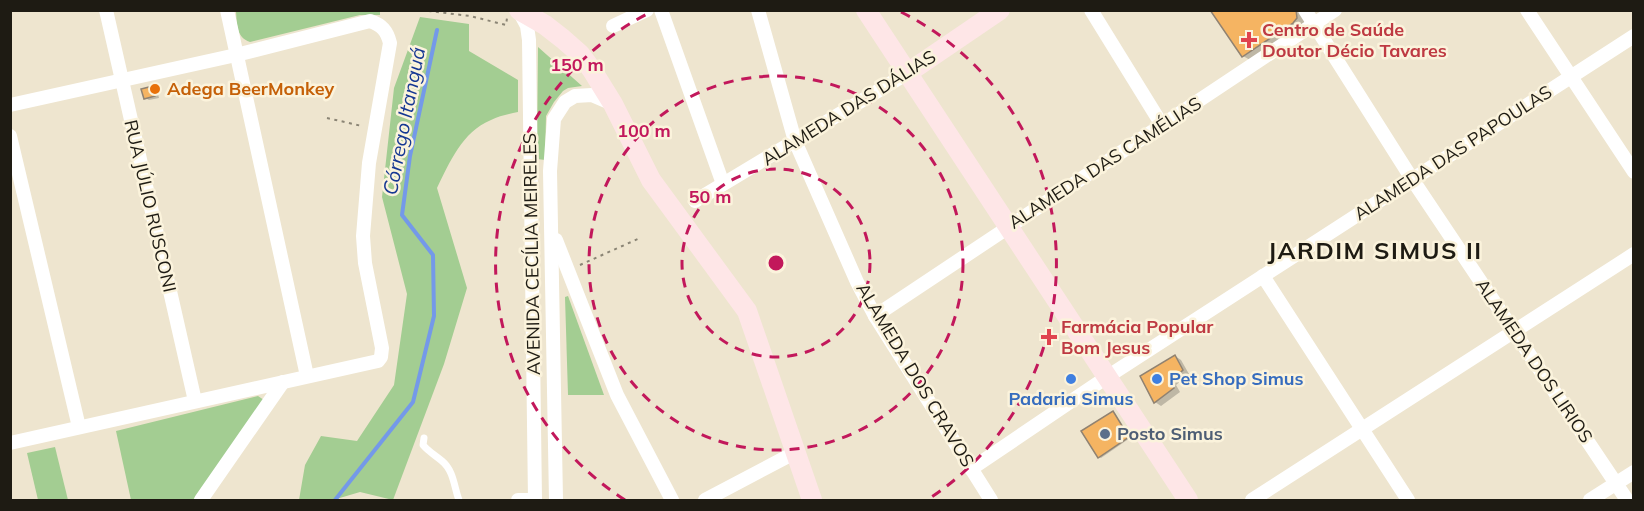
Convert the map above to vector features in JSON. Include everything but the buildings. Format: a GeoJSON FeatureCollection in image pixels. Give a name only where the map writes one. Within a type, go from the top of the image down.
{"type":"FeatureCollection","features":[{"type":"Feature","properties":{"kind":"main road"},"geometry":{"type":"LineString","coordinates":[[866,10],[1188,501]]}},
{"type":"Feature","properties":{"kind":"main road","name":"ALAMEDA DAS DÁLIAS"},"geometry":{"type":"LineString","coordinates":[[906,74],[1000,10]]}},
{"type":"Feature","properties":{"kind":"main road"},"geometry":{"type":"LineString","coordinates":[[519,11],[545,25],[580,54],[613,104],[651,180],[747,311],[812,501]]}},
{"type":"Feature","properties":{"kind":"street","name":"RUA JÚLIO RUSCONI"},"geometry":{"type":"LineString","coordinates":[[106,10],[195,401]]}},
{"type":"Feature","properties":{"kind":"street"},"geometry":{"type":"LineString","coordinates":[[227,10],[307,376]]}},
{"type":"Feature","properties":{"kind":"street"},"geometry":{"type":"LineString","coordinates":[[613,26],[646,10]]}},
{"type":"Feature","properties":{"kind":"street"},"geometry":{"type":"LineString","coordinates":[[661,10],[723,184]]}},
{"type":"Feature","properties":{"kind":"street","name":"ALAMEDA DOS CRAVOS"},"geometry":{"type":"LineString","coordinates":[[758,10],[795,141],[857,282],[875,316],[991,501]]}},
{"type":"Feature","properties":{"kind":"street"},"geometry":{"type":"LineString","coordinates":[[1090,10],[1162,125]]}},
{"type":"Feature","properties":{"kind":"street","name":"ALAMEDA DOS LIRIOS"},"geometry":{"type":"LineString","coordinates":[[1305,10],[1412,179],[1627,501]]}},
{"type":"Feature","properties":{"kind":"street","name":"ALAMEDA DAS CAMÉLIAS"},"geometry":{"type":"LineString","coordinates":[[875,316],[1335,10]]}},
{"type":"Feature","properties":{"kind":"street"},"geometry":{"type":"LineString","coordinates":[[1527,10],[1634,172]]}},
{"type":"Feature","properties":{"kind":"street","name":"AVENIDA CECÍLIA MEIRELES"},"geometry":{"type":"LineString","coordinates":[[519,11],[529,32],[535,500]]}},
{"type":"Feature","properties":{"kind":"street"},"geometry":{"type":"LineString","coordinates":[[10,105],[236,55],[370,21],[383,27],[388,34],[390,44],[369,163],[363,236],[365,263],[382,348],[378,361],[10,442]]}},
{"type":"Feature","properties":{"kind":"street","name":"ALAMEDA DAS PAPOULAS"},"geometry":{"type":"LineString","coordinates":[[971,469],[1107,377],[1634,36]]}},
{"type":"Feature","properties":{"kind":"street","name":"ALAMEDA DAS DÁLIAS"},"geometry":{"type":"LineString","coordinates":[[695,201],[906,74]]}},
{"type":"Feature","properties":{"kind":"street"},"geometry":{"type":"LineString","coordinates":[[556,501],[550,171],[554,119],[566,102],[575,96],[592,95],[613,104]]}},
{"type":"Feature","properties":{"kind":"street"},"geometry":{"type":"LineString","coordinates":[[10,136],[79,427]]}},
{"type":"Feature","properties":{"kind":"street"},"geometry":{"type":"LineString","coordinates":[[531,170],[550,171]]}},
{"type":"Feature","properties":{"kind":"street"},"geometry":{"type":"LineString","coordinates":[[552,229],[617,395],[672,501]]}},
{"type":"Feature","properties":{"kind":"street"},"geometry":{"type":"LineString","coordinates":[[1252,501],[1634,254]]}},
{"type":"Feature","properties":{"kind":"street"},"geometry":{"type":"LineString","coordinates":[[1263,276],[1408,501]]}},
{"type":"Feature","properties":{"kind":"street"},"geometry":{"type":"LineString","coordinates":[[201,501],[283,382]]}},
{"type":"Feature","properties":{"kind":"street"},"geometry":{"type":"LineString","coordinates":[[705,501],[796,452]]}},
{"type":"Feature","properties":{"kind":"street"},"geometry":{"type":"LineString","coordinates":[[1590,501],[1634,472]]}},
{"type":"Feature","properties":{"kind":"street"},"geometry":{"type":"LineString","coordinates":[[518,501],[535,500]]}},
{"type":"Feature","properties":{"kind":"lane"},"geometry":{"type":"LineString","coordinates":[[424,438],[423,445],[431,454],[443,461],[452,475],[459,501]]}},
{"type":"Feature","properties":{"kind":"path"},"geometry":{"type":"LineString","coordinates":[[421,10],[470,16],[506,25],[509,10]]}},
{"type":"Feature","properties":{"kind":"path"},"geometry":{"type":"LineString","coordinates":[[327,117],[376,129]]}},
{"type":"Feature","properties":{"kind":"path"},"geometry":{"type":"LineString","coordinates":[[567,271],[640,238]]}},
{"type":"Feature","properties":{"kind":"green space"},"geometry":{"type":"Polygon","coordinates":[[[236,11],[380,11],[380,15],[360,15],[250,42],[245,40],[240,33],[236,11]]]}},
{"type":"Feature","properties":{"kind":"green space"},"geometry":{"type":"Polygon","coordinates":[[[420,17],[469,24],[469,51],[518,80],[518,112],[494,119],[472,132],[458,149],[437,188],[467,288],[444,364],[393,500],[360,492],[333,500],[299,500],[305,465],[321,436],[357,441],[394,385],[407,294],[382,197],[394,88],[420,17]]]}},
{"type":"Feature","properties":{"kind":"green space"},"geometry":{"type":"Polygon","coordinates":[[[538,47],[582,86],[563,91],[546,116],[545,160],[537,159],[538,47]]]}},
{"type":"Feature","properties":{"kind":"green space"},"geometry":{"type":"Polygon","coordinates":[[[568,296],[604,395],[568,395],[565,297],[568,296]]]}},
{"type":"Feature","properties":{"kind":"green space"},"geometry":{"type":"Polygon","coordinates":[[[258,396],[264,400],[193,500],[131,500],[116,431],[258,396]]]}},
{"type":"Feature","properties":{"kind":"green space"},"geometry":{"type":"Polygon","coordinates":[[[55,447],[68,500],[38,500],[27,453],[55,447]]]}},
{"type":"Feature","properties":{"kind":"waterway","name":"Córrego Itanguá"},"geometry":{"type":"LineString","coordinates":[[335,500],[413,402],[434,316],[433,255],[402,215],[410,156],[437,30]]}},
{"type":"Feature","properties":{"kind":"place","name":"Centro de Saúde Doutor Décio Tavares"},"geometry":{"type":"Point","coordinates":[1249,40]}},
{"type":"Feature","properties":{"kind":"place","name":"Adega BeerMonkey"},"geometry":{"type":"Point","coordinates":[155,89]}},
{"type":"Feature","properties":{"kind":"place","name":"Farmácia Popular Bom Jesus"},"geometry":{"type":"Point","coordinates":[1049,337]}},
{"type":"Feature","properties":{"kind":"place","name":"Padaria Simus"},"geometry":{"type":"Point","coordinates":[1071,379]}},
{"type":"Feature","properties":{"kind":"place","name":"Pet Shop Simus"},"geometry":{"type":"Point","coordinates":[1157,379]}},
{"type":"Feature","properties":{"kind":"place","name":"Posto Simus"},"geometry":{"type":"Point","coordinates":[1105,434]}},
{"type":"Feature","properties":{"kind":"district","name":"JARDIM SIMUS II"},"geometry":{"type":"Point","coordinates":[1375,251]}}]}
